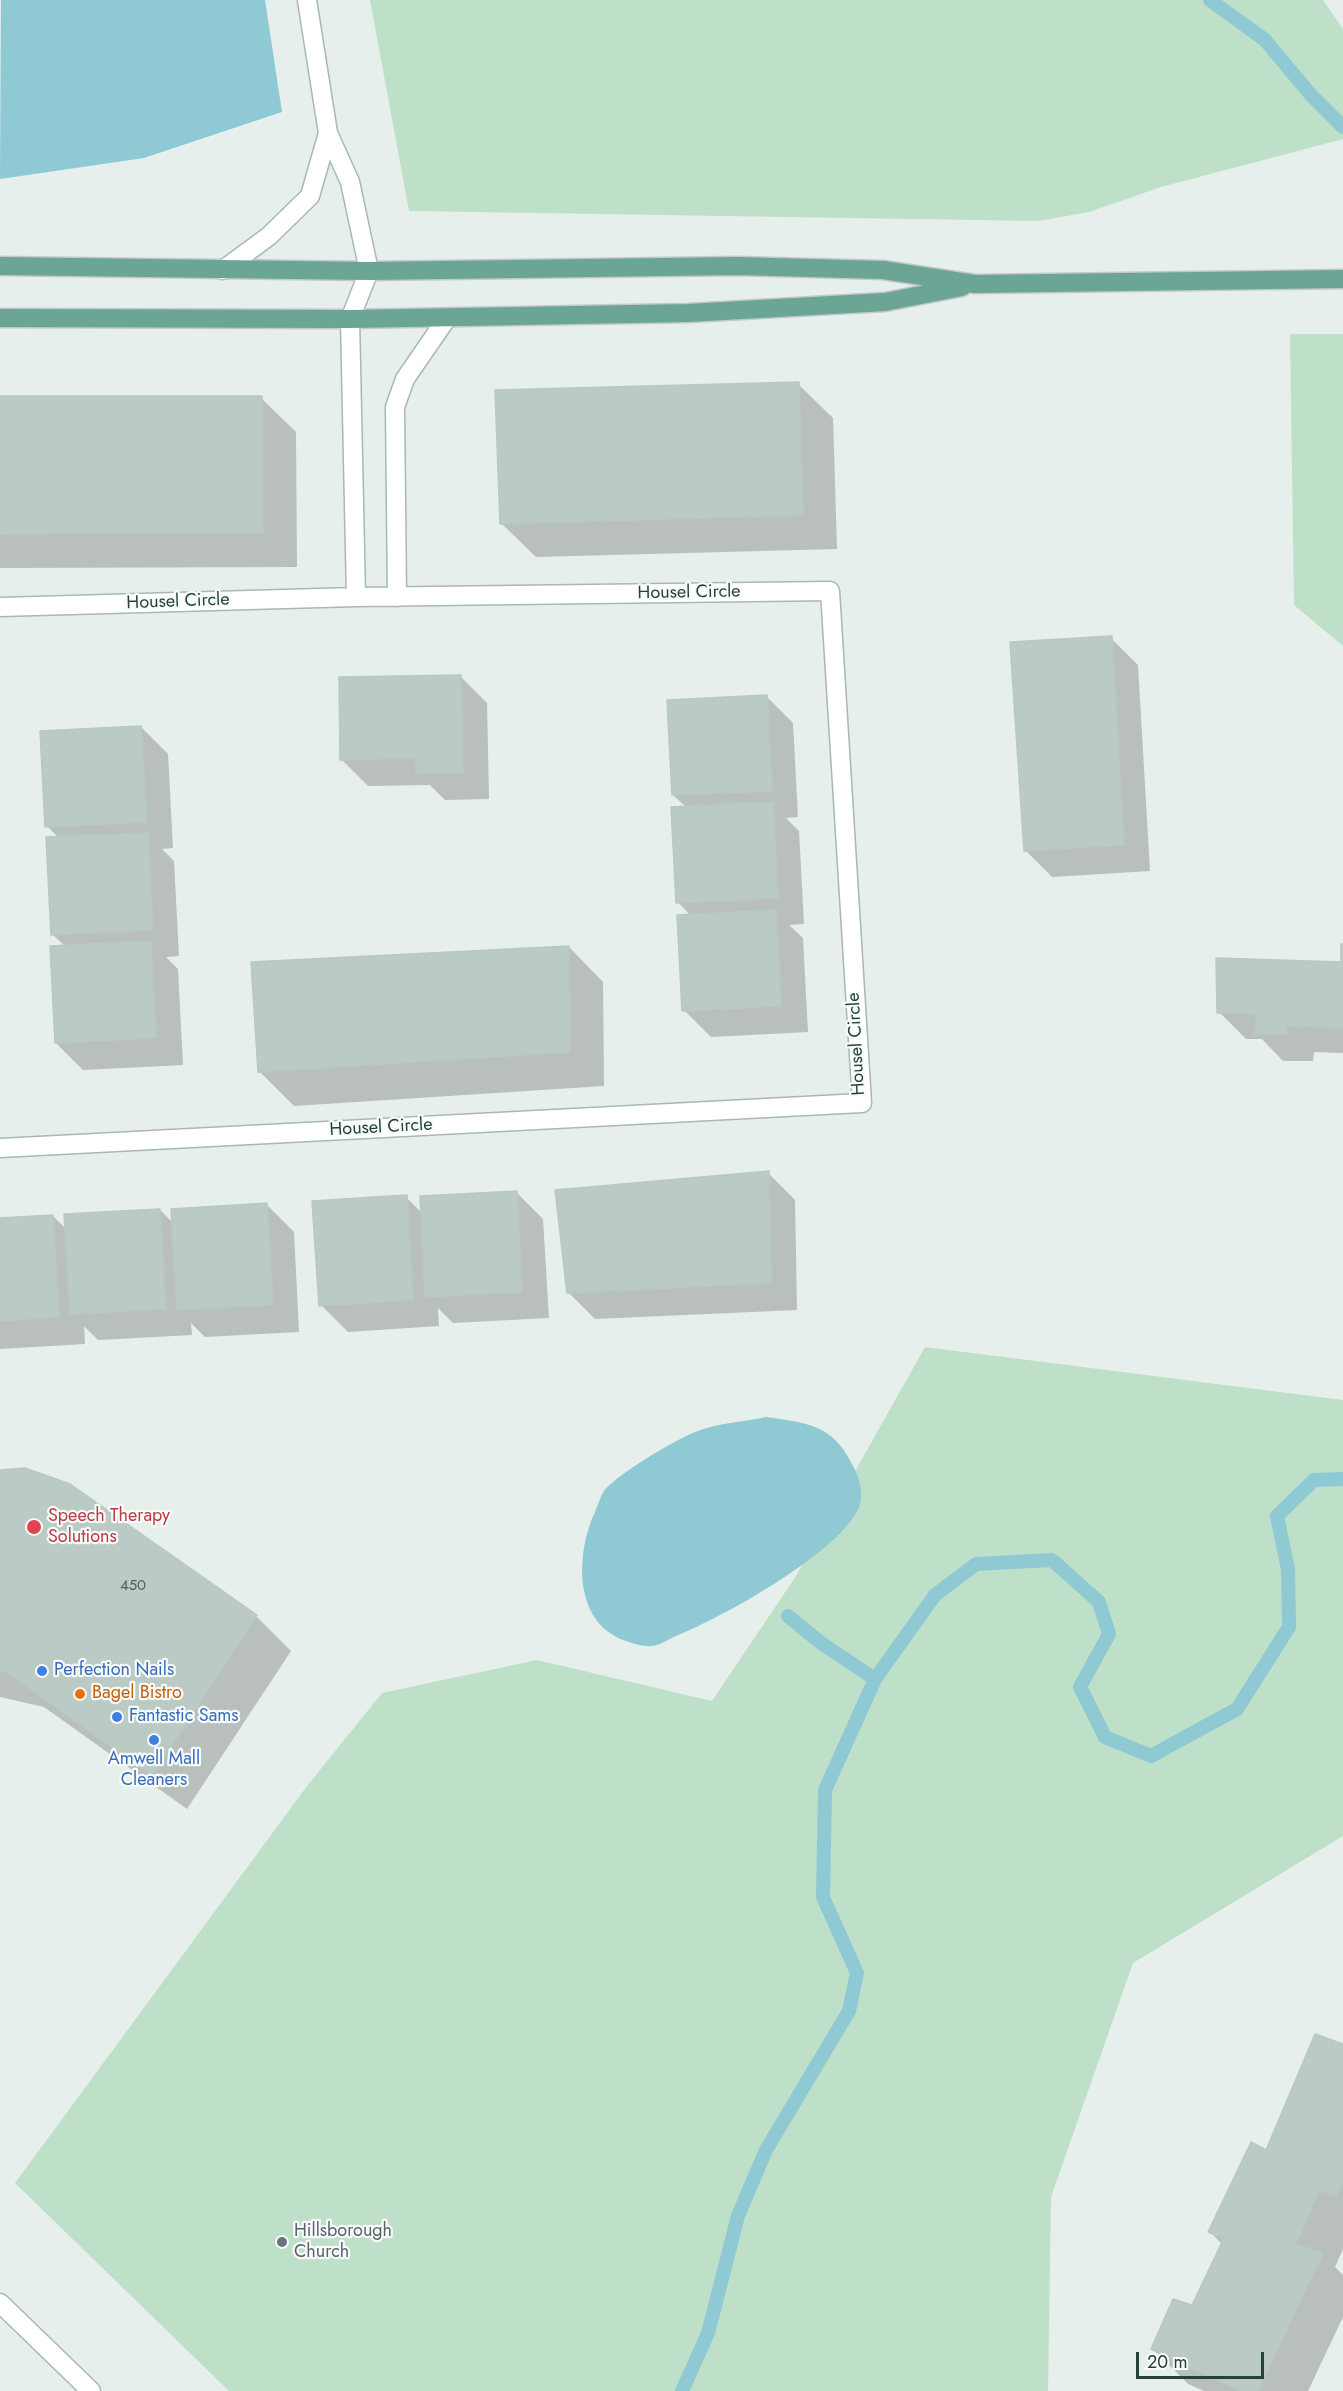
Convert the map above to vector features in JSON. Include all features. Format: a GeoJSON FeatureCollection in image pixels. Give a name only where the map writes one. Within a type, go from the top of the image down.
{"type":"FeatureCollection","features":[{"type":"Feature","properties":{"kind":"main road"},"geometry":{"type":"LineString","coordinates":[[307,0],[328,134],[350,182],[369,272],[350,319],[356,597]]}},
{"type":"Feature","properties":{"kind":"main road"},"geometry":{"type":"LineString","coordinates":[[223,270],[269,236],[310,196],[328,134]]}},
{"type":"Feature","properties":{"kind":"main road"},"geometry":{"type":"LineString","coordinates":[[0,266],[369,272],[759,266],[883,270],[975,284],[1343,279]]}},
{"type":"Feature","properties":{"kind":"main road"},"geometry":{"type":"LineString","coordinates":[[0,318],[350,319],[688,313],[885,302],[975,284]]}},
{"type":"Feature","properties":{"kind":"main road"},"geometry":{"type":"LineString","coordinates":[[398,597],[395,407],[405,380],[447,318]]}},
{"type":"Feature","properties":{"kind":"main road","name":"Housel Circle"},"geometry":{"type":"LineString","coordinates":[[0,607],[356,597],[830,591],[862,1103],[0,1148]]}},
{"type":"Feature","properties":{"kind":"main road"},"geometry":{"type":"LineString","coordinates":[[0,2303],[91,2391]]}},
{"type":"Feature","properties":{"kind":"green space"},"geometry":{"type":"Polygon","coordinates":[[[370,0],[1323,0],[1343,29],[1343,139],[1161,187],[1089,212],[1039,221],[409,211],[370,0]]]}},
{"type":"Feature","properties":{"kind":"green space"},"geometry":{"type":"Polygon","coordinates":[[[1290,334],[1343,334],[1343,646],[1294,605],[1290,334]]]}},
{"type":"Feature","properties":{"kind":"green space"},"geometry":{"type":"Polygon","coordinates":[[[925,1347],[1343,1400],[1343,1836],[1133,1963],[1051,2197],[1048,2391],[229,2391],[15,2183],[307,1786],[382,1693],[537,1660],[712,1701],[796,1576],[925,1347]]]}},
{"type":"Feature","properties":{"kind":"water"},"geometry":{"type":"Polygon","coordinates":[[[1,0],[265,0],[282,112],[144,158],[0,179],[1,0]]]}},
{"type":"Feature","properties":{"kind":"water"},"geometry":{"type":"Polygon","coordinates":[[[766,1417],[794,1421],[817,1428],[827,1433],[844,1451],[857,1474],[861,1490],[859,1507],[848,1525],[829,1544],[778,1582],[721,1615],[664,1642],[654,1646],[643,1646],[611,1634],[597,1621],[588,1605],[583,1587],[582,1568],[588,1529],[604,1491],[633,1467],[686,1436],[712,1427],[766,1417]]]}},
{"type":"Feature","properties":{"kind":"building"},"geometry":{"type":"Polygon","coordinates":[[[799,382],[803,515],[500,524],[495,390],[799,382]]]}},
{"type":"Feature","properties":{"kind":"building"},"geometry":{"type":"Polygon","coordinates":[[[0,396],[262,396],[263,533],[0,534],[0,396]]]}},
{"type":"Feature","properties":{"kind":"building"},"geometry":{"type":"Polygon","coordinates":[[[1112,636],[1124,845],[1024,851],[1010,642],[1112,636]]]}},
{"type":"Feature","properties":{"kind":"building"},"geometry":{"type":"Polygon","coordinates":[[[461,675],[463,773],[416,774],[416,758],[340,760],[339,677],[461,675]]]}},
{"type":"Feature","properties":{"kind":"building"},"geometry":{"type":"Polygon","coordinates":[[[767,695],[772,791],[672,795],[667,700],[767,695]]]}},
{"type":"Feature","properties":{"kind":"building"},"geometry":{"type":"Polygon","coordinates":[[[141,726],[147,822],[45,827],[40,731],[141,726]]]}},
{"type":"Feature","properties":{"kind":"building"},"geometry":{"type":"Polygon","coordinates":[[[773,802],[778,898],[676,903],[671,807],[773,802]]]}},
{"type":"Feature","properties":{"kind":"building"},"geometry":{"type":"Polygon","coordinates":[[[148,833],[153,930],[51,935],[46,837],[148,833]]]}},
{"type":"Feature","properties":{"kind":"building"},"geometry":{"type":"Polygon","coordinates":[[[776,910],[781,1006],[682,1011],[677,915],[776,910]]]}},
{"type":"Feature","properties":{"kind":"building"},"geometry":{"type":"Polygon","coordinates":[[[151,941],[156,1038],[55,1043],[50,946],[151,941]]]}},
{"type":"Feature","properties":{"kind":"building"},"geometry":{"type":"Polygon","coordinates":[[[1341,944],[1343,944],[1343,1028],[1287,1026],[1286,1034],[1254,1034],[1257,1014],[1217,1013],[1216,958],[1341,962],[1341,944]]]}},
{"type":"Feature","properties":{"kind":"building"},"geometry":{"type":"Polygon","coordinates":[[[569,946],[570,1052],[258,1072],[251,962],[569,946]]]}},
{"type":"Feature","properties":{"kind":"building"},"geometry":{"type":"Polygon","coordinates":[[[769,1171],[771,1283],[567,1293],[555,1190],[769,1171]]]}},
{"type":"Feature","properties":{"kind":"building"},"geometry":{"type":"Polygon","coordinates":[[[517,1191],[522,1292],[425,1297],[420,1196],[517,1191]]]}},
{"type":"Feature","properties":{"kind":"building"},"geometry":{"type":"Polygon","coordinates":[[[407,1195],[413,1300],[319,1306],[312,1201],[407,1195]]]}},
{"type":"Feature","properties":{"kind":"building"},"geometry":{"type":"Polygon","coordinates":[[[267,1203],[273,1305],[177,1310],[171,1209],[267,1203]]]}},
{"type":"Feature","properties":{"kind":"building"},"geometry":{"type":"Polygon","coordinates":[[[160,1209],[166,1309],[70,1314],[64,1214],[160,1209]]]}},
{"type":"Feature","properties":{"kind":"building"},"geometry":{"type":"Polygon","coordinates":[[[53,1215],[59,1317],[0,1321],[0,1218],[53,1215]]]}},
{"type":"Feature","properties":{"kind":"building"},"geometry":{"type":"Polygon","coordinates":[[[25,1468],[70,1484],[257,1615],[152,1776],[8,1673],[0,1670],[0,1470],[25,1468]]]}},
{"type":"Feature","properties":{"kind":"building"},"geometry":{"type":"Polygon","coordinates":[[[1315,2034],[1343,2044],[1343,2182],[1336,2196],[1319,2191],[1296,2244],[1323,2253],[1258,2391],[1241,2391],[1151,2349],[1173,2299],[1192,2305],[1224,2238],[1208,2232],[1251,2142],[1266,2150],[1315,2034]]]}},
{"type":"Feature","properties":{"kind":"waterway"},"geometry":{"type":"LineString","coordinates":[[1210,0],[1265,40],[1311,95],[1343,127]]}},
{"type":"Feature","properties":{"kind":"waterway"},"geometry":{"type":"LineString","coordinates":[[682,2391],[708,2333],[738,2216],[766,2150],[849,2011],[857,1973],[823,1897],[825,1790],[875,1679],[935,1595],[976,1564],[1052,1560],[1099,1602],[1109,1634],[1080,1687],[1105,1737],[1151,1756],[1237,1709],[1289,1627],[1288,1569],[1277,1516],[1314,1480],[1343,1479]]}},
{"type":"Feature","properties":{"kind":"waterway"},"geometry":{"type":"LineString","coordinates":[[788,1616],[821,1643],[875,1679]]}},
{"type":"Feature","properties":{"kind":"place","name":"Speech Therapy Solutions"},"geometry":{"type":"Point","coordinates":[34,1527]}},
{"type":"Feature","properties":{"kind":"place","name":"Perfection Nails"},"geometry":{"type":"Point","coordinates":[42,1671]}},
{"type":"Feature","properties":{"kind":"place","name":"Bagel Bistro"},"geometry":{"type":"Point","coordinates":[80,1694]}},
{"type":"Feature","properties":{"kind":"place","name":"Fantastic Sams"},"geometry":{"type":"Point","coordinates":[117,1717]}},
{"type":"Feature","properties":{"kind":"place","name":"Amwell Mall Cleaners"},"geometry":{"type":"Point","coordinates":[154,1740]}},
{"type":"Feature","properties":{"kind":"place","name":"Hillsborough Church"},"geometry":{"type":"Point","coordinates":[282,2242]}}]}
